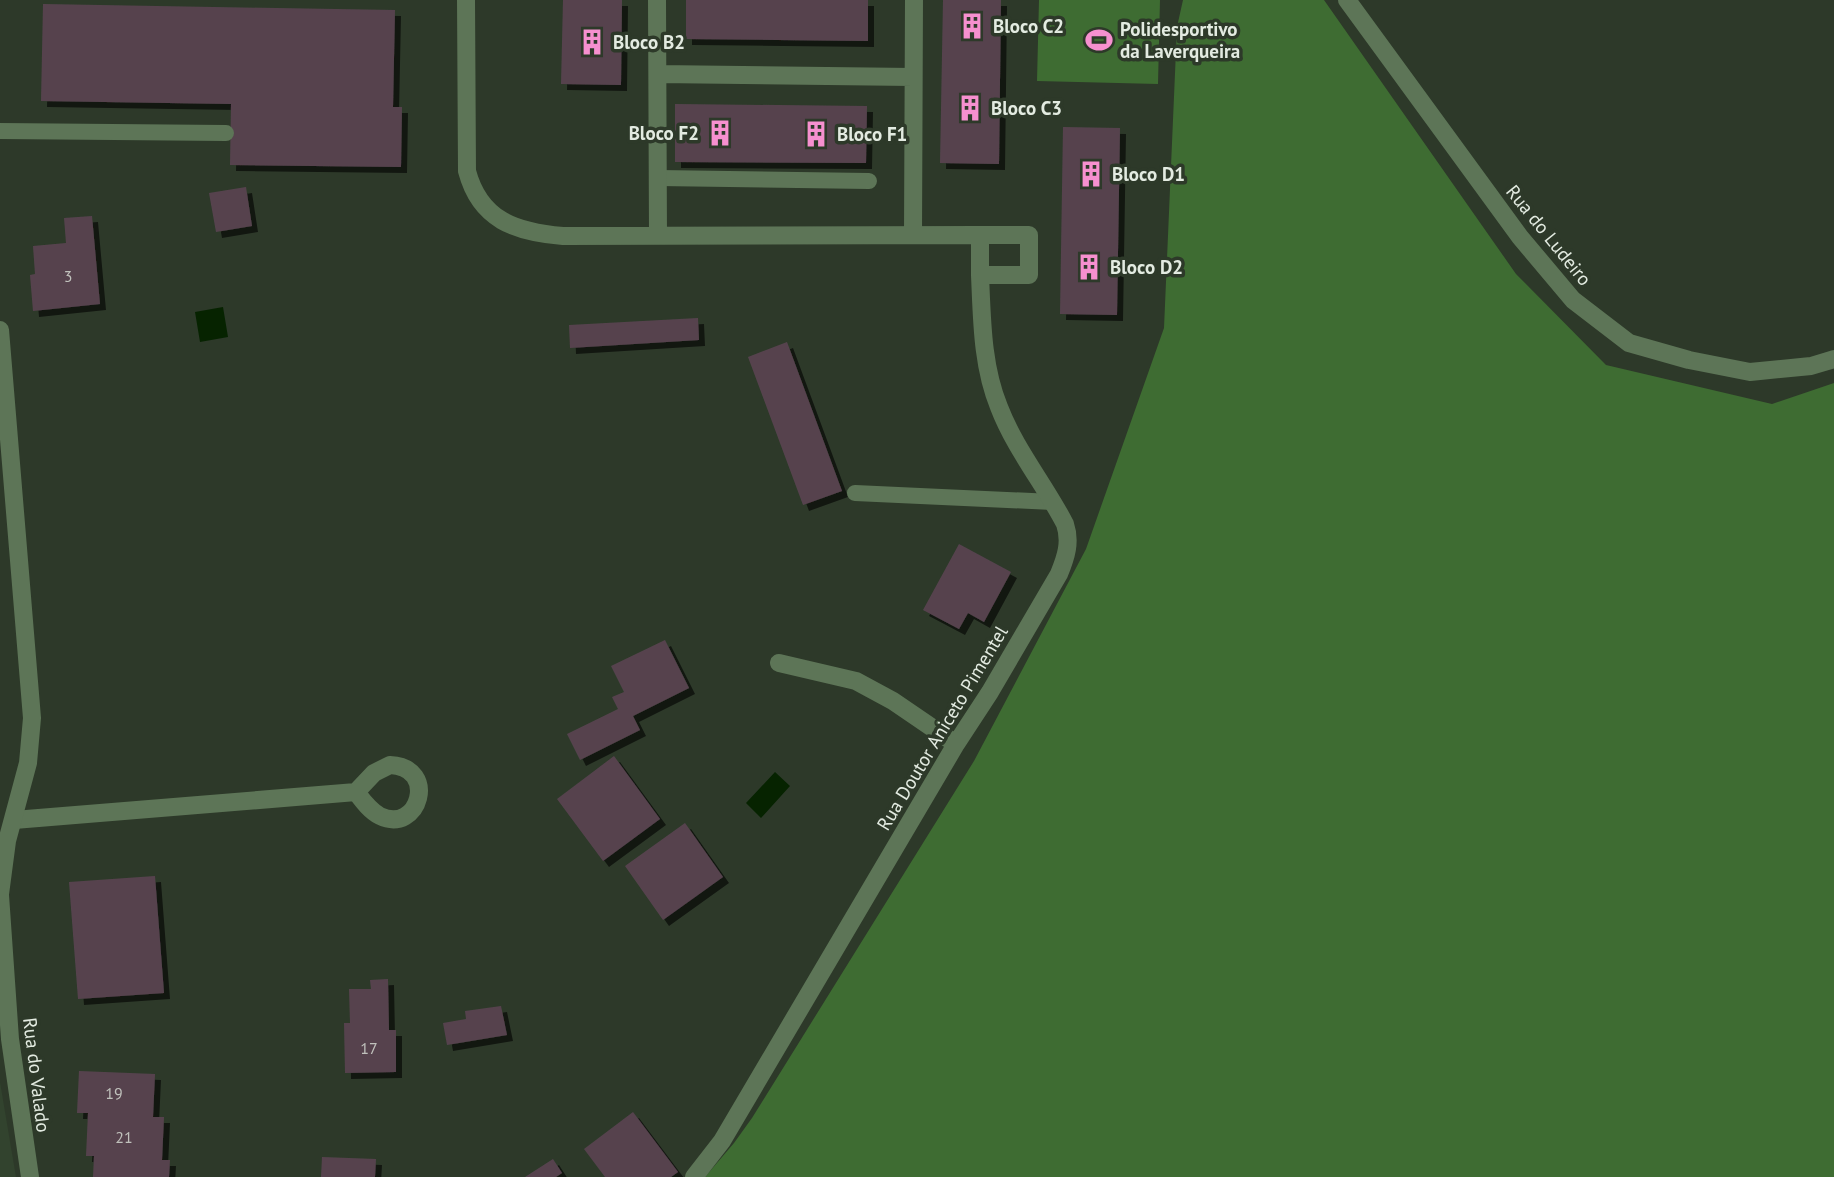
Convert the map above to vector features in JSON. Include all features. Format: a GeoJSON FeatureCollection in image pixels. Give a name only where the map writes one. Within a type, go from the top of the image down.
{"type":"FeatureCollection","features":[{"type":"Feature","properties":{"kind":"street"},"geometry":{"type":"LineString","coordinates":[[466,0],[466,163],[471,186],[479,201],[492,215],[509,224],[544,234],[1029,235],[1028,275],[980,275]]}},
{"type":"Feature","properties":{"kind":"street"},"geometry":{"type":"LineString","coordinates":[[657,0],[658,235]]}},
{"type":"Feature","properties":{"kind":"street"},"geometry":{"type":"LineString","coordinates":[[913,234],[914,0]]}},
{"type":"Feature","properties":{"kind":"street","name":"Rua do Ludeiro"},"geometry":{"type":"LineString","coordinates":[[1347,0],[1520,237],[1573,300],[1629,343],[1689,360],[1750,372],[1811,366],[1834,359]]}},
{"type":"Feature","properties":{"kind":"street"},"geometry":{"type":"LineString","coordinates":[[658,74],[913,77]]}},
{"type":"Feature","properties":{"kind":"street","name":"Rua Doutor Aniceto Pimentel"},"geometry":{"type":"LineString","coordinates":[[694,1177],[722,1141],[956,744],[990,692],[1063,564],[1068,533],[1053,502],[1006,424],[992,388],[984,345],[980,235]]}},
{"type":"Feature","properties":{"kind":"street","name":"Rua do Valado"},"geometry":{"type":"LineString","coordinates":[[0,330],[33,718],[28,763],[13,820],[3,840],[0,895],[8,1017],[30,1177]]}},
{"type":"Feature","properties":{"kind":"street"},"geometry":{"type":"LineString","coordinates":[[779,663],[833,674],[863,684],[956,744]]}},
{"type":"Feature","properties":{"kind":"street"},"geometry":{"type":"LineString","coordinates":[[13,820],[356,792]]}},
{"type":"Feature","properties":{"kind":"lane"},"geometry":{"type":"LineString","coordinates":[[0,131],[226,133]]}},
{"type":"Feature","properties":{"kind":"lane"},"geometry":{"type":"LineString","coordinates":[[658,178],[869,181]]}},
{"type":"Feature","properties":{"kind":"lane"},"geometry":{"type":"LineString","coordinates":[[855,493],[1053,502]]}},
{"type":"Feature","properties":{"kind":"shaded area","name":"Polidesportivo da Laverqueira"},"geometry":{"type":"Polygon","coordinates":[[[1039,0],[1160,0],[1158,84],[1037,81],[1039,0]]]}},
{"type":"Feature","properties":{"kind":"shaded area"},"geometry":{"type":"Polygon","coordinates":[[[1183,0],[1324,0],[1516,274],[1606,365],[1772,404],[1834,383],[1834,1177],[705,1177],[752,1118],[974,761],[1086,549],[1164,328],[1177,27],[1183,0]]]}},
{"type":"Feature","properties":{"kind":"shaded area"},"geometry":{"type":"Polygon","coordinates":[[[223,307],[228,337],[200,342],[195,312],[223,307]]]}},
{"type":"Feature","properties":{"kind":"shaded area"},"geometry":{"type":"Polygon","coordinates":[[[775,772],[790,786],[761,818],[746,803],[775,772]]]}},
{"type":"Feature","properties":{"kind":"shaded area"},"geometry":{"type":"Polygon","coordinates":[[[0,1082],[16,1177],[0,1177],[0,1082]]]}},
{"type":"Feature","properties":{"kind":"building","name":"Bloco B2"},"geometry":{"type":"Polygon","coordinates":[[[563,0],[622,0],[621,85],[561,84],[563,0]]]}},
{"type":"Feature","properties":{"kind":"building"},"geometry":{"type":"Polygon","coordinates":[[[686,0],[868,0],[868,41],[686,39],[686,0]]]}},
{"type":"Feature","properties":{"kind":"building","name":"Bloco C3"},"geometry":{"type":"Polygon","coordinates":[[[943,0],[1001,0],[999,164],[940,163],[943,0]]]}},
{"type":"Feature","properties":{"kind":"building"},"geometry":{"type":"Polygon","coordinates":[[[43,4],[395,10],[393,107],[402,107],[401,167],[230,165],[231,104],[41,101],[43,4]]]}},
{"type":"Feature","properties":{"kind":"building"},"geometry":{"type":"Polygon","coordinates":[[[675,104],[867,106],[866,163],[675,162],[675,104]]]}},
{"type":"Feature","properties":{"kind":"building"},"geometry":{"type":"Polygon","coordinates":[[[1063,127],[1120,128],[1117,315],[1060,314],[1063,127]]]}},
{"type":"Feature","properties":{"kind":"building"},"geometry":{"type":"Polygon","coordinates":[[[246,187],[252,226],[216,232],[209,193],[246,187]]]}},
{"type":"Feature","properties":{"kind":"building"},"geometry":{"type":"Polygon","coordinates":[[[92,216],[100,304],[33,311],[30,275],[35,274],[33,246],[66,243],[64,218],[92,216]]]}},
{"type":"Feature","properties":{"kind":"building"},"geometry":{"type":"Polygon","coordinates":[[[698,318],[699,340],[570,348],[569,325],[698,318]]]}},
{"type":"Feature","properties":{"kind":"building"},"geometry":{"type":"Polygon","coordinates":[[[787,342],[842,491],[803,505],[748,357],[787,342]]]}},
{"type":"Feature","properties":{"kind":"building"},"geometry":{"type":"Polygon","coordinates":[[[959,544],[1011,572],[984,622],[968,613],[959,629],[923,610],[959,544]]]}},
{"type":"Feature","properties":{"kind":"building"},"geometry":{"type":"Polygon","coordinates":[[[665,640],[689,688],[633,716],[640,730],[580,760],[567,734],[618,709],[612,697],[624,692],[611,666],[665,640]]]}},
{"type":"Feature","properties":{"kind":"building"},"geometry":{"type":"Polygon","coordinates":[[[614,756],[660,819],[603,861],[557,799],[614,756]]]}},
{"type":"Feature","properties":{"kind":"building"},"geometry":{"type":"Polygon","coordinates":[[[685,823],[723,877],[663,920],[625,866],[685,823]]]}},
{"type":"Feature","properties":{"kind":"building"},"geometry":{"type":"Polygon","coordinates":[[[155,876],[164,993],[78,999],[69,882],[155,876]]]}},
{"type":"Feature","properties":{"kind":"building"},"geometry":{"type":"Polygon","coordinates":[[[388,979],[389,1030],[396,1030],[396,1072],[345,1073],[344,1023],[350,1023],[349,989],[371,989],[370,980],[388,979]]]}},
{"type":"Feature","properties":{"kind":"building"},"geometry":{"type":"Polygon","coordinates":[[[501,1006],[507,1035],[447,1045],[443,1023],[466,1019],[465,1011],[501,1006]]]}},
{"type":"Feature","properties":{"kind":"building"},"geometry":{"type":"Polygon","coordinates":[[[79,1071],[155,1074],[153,1117],[164,1117],[162,1160],[170,1160],[169,1177],[93,1177],[94,1156],[86,1156],[88,1113],[77,1113],[79,1071]]]}},
{"type":"Feature","properties":{"kind":"building"},"geometry":{"type":"Polygon","coordinates":[[[633,1112],[678,1172],[671,1177],[605,1177],[584,1149],[633,1112]]]}},
{"type":"Feature","properties":{"kind":"building"},"geometry":{"type":"Polygon","coordinates":[[[322,1157],[376,1159],[375,1177],[321,1177],[322,1157]]]}},
{"type":"Feature","properties":{"kind":"building"},"geometry":{"type":"Polygon","coordinates":[[[553,1159],[562,1173],[556,1177],[525,1177],[553,1159]]]}},
{"type":"Feature","properties":{"kind":"place","name":"Bloco C2"},"geometry":{"type":"Point","coordinates":[972,26]}},
{"type":"Feature","properties":{"kind":"place","name":"Polidesportivo da Laverqueira"},"geometry":{"type":"Point","coordinates":[1099,40]}},
{"type":"Feature","properties":{"kind":"place","name":"Bloco B2"},"geometry":{"type":"Point","coordinates":[592,42]}},
{"type":"Feature","properties":{"kind":"place","name":"Bloco C3"},"geometry":{"type":"Point","coordinates":[970,108]}},
{"type":"Feature","properties":{"kind":"place","name":"Bloco F2"},"geometry":{"type":"Point","coordinates":[720,133]}},
{"type":"Feature","properties":{"kind":"place","name":"Bloco F1"},"geometry":{"type":"Point","coordinates":[816,134]}},
{"type":"Feature","properties":{"kind":"place","name":"Bloco D1"},"geometry":{"type":"Point","coordinates":[1091,174]}},
{"type":"Feature","properties":{"kind":"place","name":"Bloco D2"},"geometry":{"type":"Point","coordinates":[1089,267]}}]}
